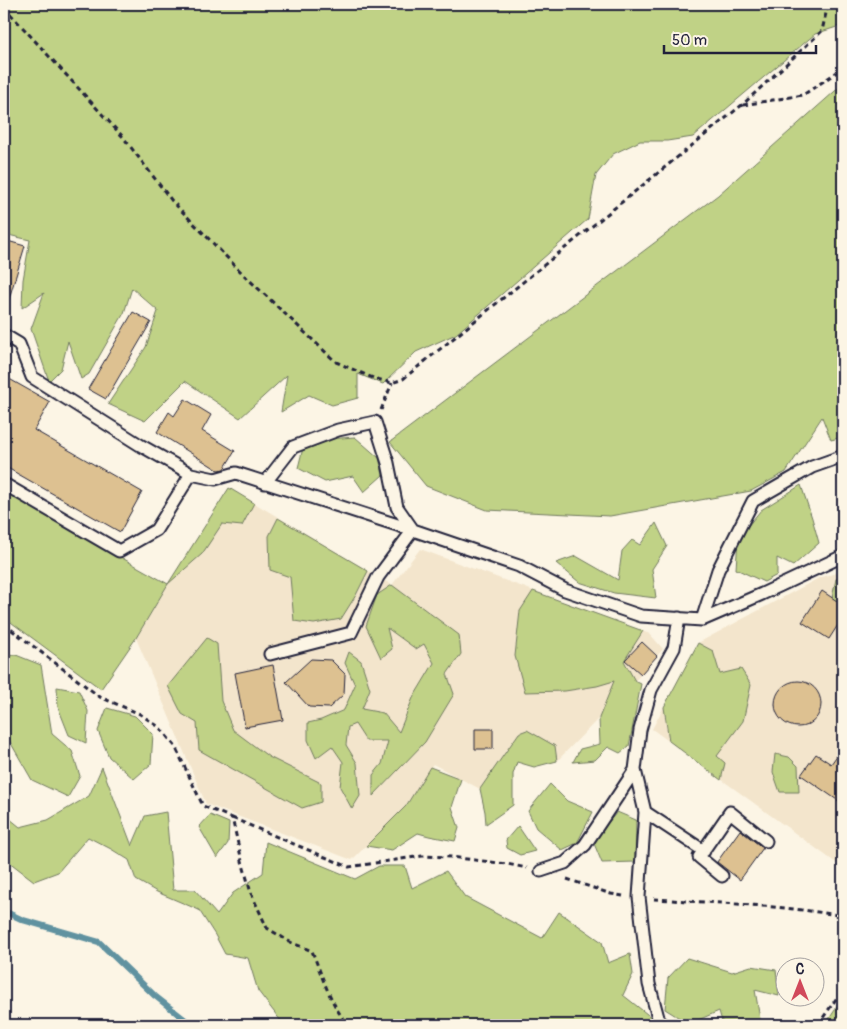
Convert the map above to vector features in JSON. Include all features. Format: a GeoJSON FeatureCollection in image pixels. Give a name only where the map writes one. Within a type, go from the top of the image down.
{"type":"FeatureCollection","features":[{"type":"Feature","properties":{"kind":"lane"},"geometry":{"type":"LineString","coordinates":[[4,336],[18,344],[32,377],[140,445],[191,474],[215,479],[236,473],[519,566],[565,590],[641,616],[702,620],[843,556]]}},
{"type":"Feature","properties":{"kind":"lane"},"geometry":{"type":"LineString","coordinates":[[264,483],[293,447],[338,430],[375,422],[388,463],[397,507],[413,530]]}},
{"type":"Feature","properties":{"kind":"lane"},"geometry":{"type":"LineString","coordinates":[[702,620],[718,570],[753,501],[812,467],[843,456]]}},
{"type":"Feature","properties":{"kind":"lane"},"geometry":{"type":"LineString","coordinates":[[4,484],[119,550],[156,530],[191,474]]}},
{"type":"Feature","properties":{"kind":"lane"},"geometry":{"type":"LineString","coordinates":[[270,654],[351,633],[378,577],[413,530]]}},
{"type":"Feature","properties":{"kind":"lane"},"geometry":{"type":"LineString","coordinates":[[660,1025],[649,984],[639,898],[646,812],[635,770],[640,730],[651,690],[674,648],[679,618]]}},
{"type":"Feature","properties":{"kind":"lane"},"geometry":{"type":"LineString","coordinates":[[541,871],[565,863],[585,844],[635,770]]}},
{"type":"Feature","properties":{"kind":"lane"},"geometry":{"type":"LineString","coordinates":[[646,812],[704,851]]}},
{"type":"Feature","properties":{"kind":"lane"},"geometry":{"type":"LineString","coordinates":[[722,876],[699,857],[730,812],[766,841]]}},
{"type":"Feature","properties":{"kind":"path"},"geometry":{"type":"LineString","coordinates":[[4,8],[123,137],[172,200],[244,275],[336,362],[373,378],[392,383],[403,379],[742,105],[822,31],[828,4]]}},
{"type":"Feature","properties":{"kind":"path"},"geometry":{"type":"LineString","coordinates":[[742,105],[803,95],[843,68]]}},
{"type":"Feature","properties":{"kind":"path"},"geometry":{"type":"LineString","coordinates":[[375,422],[392,383]]}},
{"type":"Feature","properties":{"kind":"path"},"geometry":{"type":"LineString","coordinates":[[4,624],[100,697],[140,714],[159,727],[176,746],[203,806],[232,818],[252,893],[268,928],[290,942],[312,951],[342,1019],[349,1025]]}},
{"type":"Feature","properties":{"kind":"path"},"geometry":{"type":"LineString","coordinates":[[818,1025],[843,989]]}},
{"type":"Feature","properties":{"kind":"shaded area"},"geometry":{"type":"Polygon","coordinates":[[[229,488],[392,585],[420,549],[650,634],[663,649],[635,681],[557,761],[519,734],[480,789],[433,764],[406,806],[352,860],[206,804],[136,638],[229,488]]]}},
{"type":"Feature","properties":{"kind":"shaded area"},"geometry":{"type":"Polygon","coordinates":[[[843,571],[843,868],[652,729],[698,643],[819,578],[843,571]]]}},
{"type":"Feature","properties":{"kind":"green space"},"geometry":{"type":"Polygon","coordinates":[[[4,4],[843,4],[843,25],[815,34],[693,137],[667,141],[640,141],[613,154],[596,175],[588,219],[456,334],[416,352],[383,384],[358,374],[358,398],[332,405],[309,395],[281,412],[287,375],[240,418],[185,381],[145,421],[108,404],[146,347],[158,311],[132,288],[124,313],[89,374],[81,379],[68,341],[61,369],[49,381],[31,329],[44,293],[22,308],[23,280],[30,240],[4,234],[4,4]]]}},
{"type":"Feature","properties":{"kind":"green space"},"geometry":{"type":"Polygon","coordinates":[[[843,84],[843,437],[831,440],[822,417],[786,472],[751,491],[610,516],[487,510],[426,486],[390,442],[718,195],[843,84]]]}},
{"type":"Feature","properties":{"kind":"green space"},"geometry":{"type":"Polygon","coordinates":[[[355,437],[379,458],[383,475],[364,492],[353,476],[325,482],[298,468],[303,448],[328,439],[355,437]]]}},
{"type":"Feature","properties":{"kind":"green space"},"geometry":{"type":"Polygon","coordinates":[[[801,485],[819,543],[793,566],[777,558],[777,575],[764,582],[736,569],[738,538],[761,510],[801,485]]]}},
{"type":"Feature","properties":{"kind":"green space"},"geometry":{"type":"Polygon","coordinates":[[[229,488],[254,503],[242,526],[222,524],[202,554],[168,584],[229,488]]]}},
{"type":"Feature","properties":{"kind":"green space"},"geometry":{"type":"Polygon","coordinates":[[[4,491],[168,584],[136,638],[101,689],[4,617],[4,491]]]}},
{"type":"Feature","properties":{"kind":"green space"},"geometry":{"type":"Polygon","coordinates":[[[278,518],[368,571],[341,619],[314,624],[294,621],[290,577],[270,570],[269,536],[278,518]]]}},
{"type":"Feature","properties":{"kind":"green space"},"geometry":{"type":"Polygon","coordinates":[[[656,523],[667,546],[652,569],[656,598],[614,593],[579,582],[556,563],[576,556],[618,580],[622,551],[632,540],[640,545],[656,523]]]}},
{"type":"Feature","properties":{"kind":"green space"},"geometry":{"type":"Polygon","coordinates":[[[843,578],[843,605],[832,598],[836,579],[843,578]]]}},
{"type":"Feature","properties":{"kind":"green space"},"geometry":{"type":"Polygon","coordinates":[[[392,585],[459,635],[461,654],[447,674],[454,694],[425,742],[373,796],[373,775],[382,764],[388,741],[366,741],[355,724],[348,727],[346,745],[357,763],[360,796],[352,809],[340,787],[343,762],[332,746],[316,758],[308,740],[308,723],[321,720],[344,710],[355,685],[345,663],[349,652],[361,661],[370,689],[362,709],[383,713],[399,732],[413,698],[434,663],[424,644],[416,649],[387,628],[392,649],[381,658],[366,626],[377,595],[392,585]]]}},
{"type":"Feature","properties":{"kind":"green space"},"geometry":{"type":"Polygon","coordinates":[[[533,591],[643,631],[624,661],[635,681],[641,684],[629,746],[620,753],[608,747],[595,760],[573,762],[580,749],[600,744],[599,718],[614,681],[565,691],[525,692],[515,656],[520,611],[533,591]]]}},
{"type":"Feature","properties":{"kind":"green space"},"geometry":{"type":"Polygon","coordinates":[[[207,638],[217,644],[221,701],[233,730],[269,757],[321,783],[321,802],[302,808],[199,750],[197,723],[182,714],[168,686],[207,638]]]}},
{"type":"Feature","properties":{"kind":"green space"},"geometry":{"type":"Polygon","coordinates":[[[698,643],[713,651],[720,674],[741,669],[751,685],[743,721],[717,756],[725,763],[721,780],[669,741],[664,707],[698,643]]]}},
{"type":"Feature","properties":{"kind":"green space"},"geometry":{"type":"Polygon","coordinates":[[[16,655],[41,665],[52,734],[72,751],[80,776],[68,797],[32,780],[5,733],[4,656],[16,655]]]}},
{"type":"Feature","properties":{"kind":"green space"},"geometry":{"type":"Polygon","coordinates":[[[57,687],[79,691],[88,711],[86,743],[69,735],[58,707],[57,687]]]}},
{"type":"Feature","properties":{"kind":"green space"},"geometry":{"type":"Polygon","coordinates":[[[107,708],[135,716],[153,734],[151,764],[134,779],[109,757],[98,731],[107,708]]]}},
{"type":"Feature","properties":{"kind":"green space"},"geometry":{"type":"Polygon","coordinates":[[[527,730],[555,746],[557,761],[534,767],[517,762],[513,774],[513,805],[486,824],[480,789],[519,733],[527,730]]]}},
{"type":"Feature","properties":{"kind":"green space"},"geometry":{"type":"Polygon","coordinates":[[[775,754],[789,757],[798,766],[799,792],[780,792],[773,772],[775,754]]]}},
{"type":"Feature","properties":{"kind":"green space"},"geometry":{"type":"Polygon","coordinates":[[[102,767],[132,846],[145,816],[166,812],[173,890],[195,890],[217,915],[233,893],[263,873],[266,842],[355,879],[379,866],[405,866],[412,888],[446,871],[465,897],[542,938],[559,912],[602,942],[608,963],[630,954],[633,974],[623,995],[657,1022],[656,1025],[284,1025],[258,991],[248,958],[225,954],[199,910],[157,892],[136,880],[129,860],[111,849],[88,837],[58,872],[34,881],[4,858],[4,814],[20,827],[48,820],[89,796],[102,767]]]}},
{"type":"Feature","properties":{"kind":"green space"},"geometry":{"type":"Polygon","coordinates":[[[430,767],[461,779],[452,807],[459,828],[455,841],[418,833],[392,850],[366,846],[406,806],[430,767]]]}},
{"type":"Feature","properties":{"kind":"green space"},"geometry":{"type":"Polygon","coordinates":[[[550,784],[567,801],[593,812],[577,843],[562,850],[536,828],[528,811],[550,784]]]}},
{"type":"Feature","properties":{"kind":"green space"},"geometry":{"type":"Polygon","coordinates":[[[617,812],[636,820],[635,862],[602,863],[593,841],[617,812]]]}},
{"type":"Feature","properties":{"kind":"green space"},"geometry":{"type":"Polygon","coordinates":[[[210,815],[229,823],[228,843],[217,858],[199,827],[210,815]]]}},
{"type":"Feature","properties":{"kind":"green space"},"geometry":{"type":"Polygon","coordinates":[[[518,826],[535,851],[520,855],[507,848],[506,840],[518,826]]]}},
{"type":"Feature","properties":{"kind":"green space"},"geometry":{"type":"Polygon","coordinates":[[[687,958],[732,972],[751,966],[774,970],[774,995],[755,990],[761,1025],[723,1025],[719,1011],[689,1024],[665,1009],[668,978],[687,958]]]}},
{"type":"Feature","properties":{"kind":"green space"},"geometry":{"type":"Polygon","coordinates":[[[843,998],[843,1025],[825,1025],[843,998]]]}},
{"type":"Feature","properties":{"kind":"building"},"geometry":{"type":"Polygon","coordinates":[[[4,240],[25,246],[8,302],[4,301],[4,240]]]}},
{"type":"Feature","properties":{"kind":"building"},"geometry":{"type":"Polygon","coordinates":[[[133,312],[151,322],[106,399],[88,389],[133,312]]]}},
{"type":"Feature","properties":{"kind":"building"},"geometry":{"type":"Polygon","coordinates":[[[4,376],[50,402],[34,430],[142,492],[120,532],[4,466],[4,376]]]}},
{"type":"Feature","properties":{"kind":"building"},"geometry":{"type":"Polygon","coordinates":[[[185,399],[211,415],[202,431],[235,451],[224,469],[218,470],[157,432],[169,412],[174,416],[185,399]]]}},
{"type":"Feature","properties":{"kind":"building"},"geometry":{"type":"Polygon","coordinates":[[[822,591],[843,605],[843,617],[829,639],[802,622],[822,591]]]}},
{"type":"Feature","properties":{"kind":"building"},"geometry":{"type":"Polygon","coordinates":[[[642,642],[657,656],[641,674],[625,660],[642,642]]]}},
{"type":"Feature","properties":{"kind":"building"},"geometry":{"type":"Polygon","coordinates":[[[311,659],[331,660],[345,674],[344,694],[329,708],[309,707],[286,682],[311,659]]]}},
{"type":"Feature","properties":{"kind":"building"},"geometry":{"type":"Polygon","coordinates":[[[273,665],[283,720],[245,727],[235,673],[273,665]]]}},
{"type":"Feature","properties":{"kind":"building"},"geometry":{"type":"Polygon","coordinates":[[[798,681],[811,685],[817,691],[821,704],[817,717],[811,723],[798,727],[785,723],[779,717],[775,704],[779,691],[785,685],[798,681]]]}},
{"type":"Feature","properties":{"kind":"building"},"geometry":{"type":"Polygon","coordinates":[[[475,729],[493,729],[493,749],[475,749],[475,729]]]}},
{"type":"Feature","properties":{"kind":"building"},"geometry":{"type":"Polygon","coordinates":[[[843,747],[843,804],[801,775],[816,754],[831,764],[843,747]]]}},
{"type":"Feature","properties":{"kind":"building"},"geometry":{"type":"Polygon","coordinates":[[[740,830],[763,848],[740,880],[717,862],[740,830]]]}},
{"type":"Feature","properties":{"kind":"waterway"},"geometry":{"type":"LineString","coordinates":[[4,911],[23,920],[99,942],[155,996],[192,1025]]}}]}
